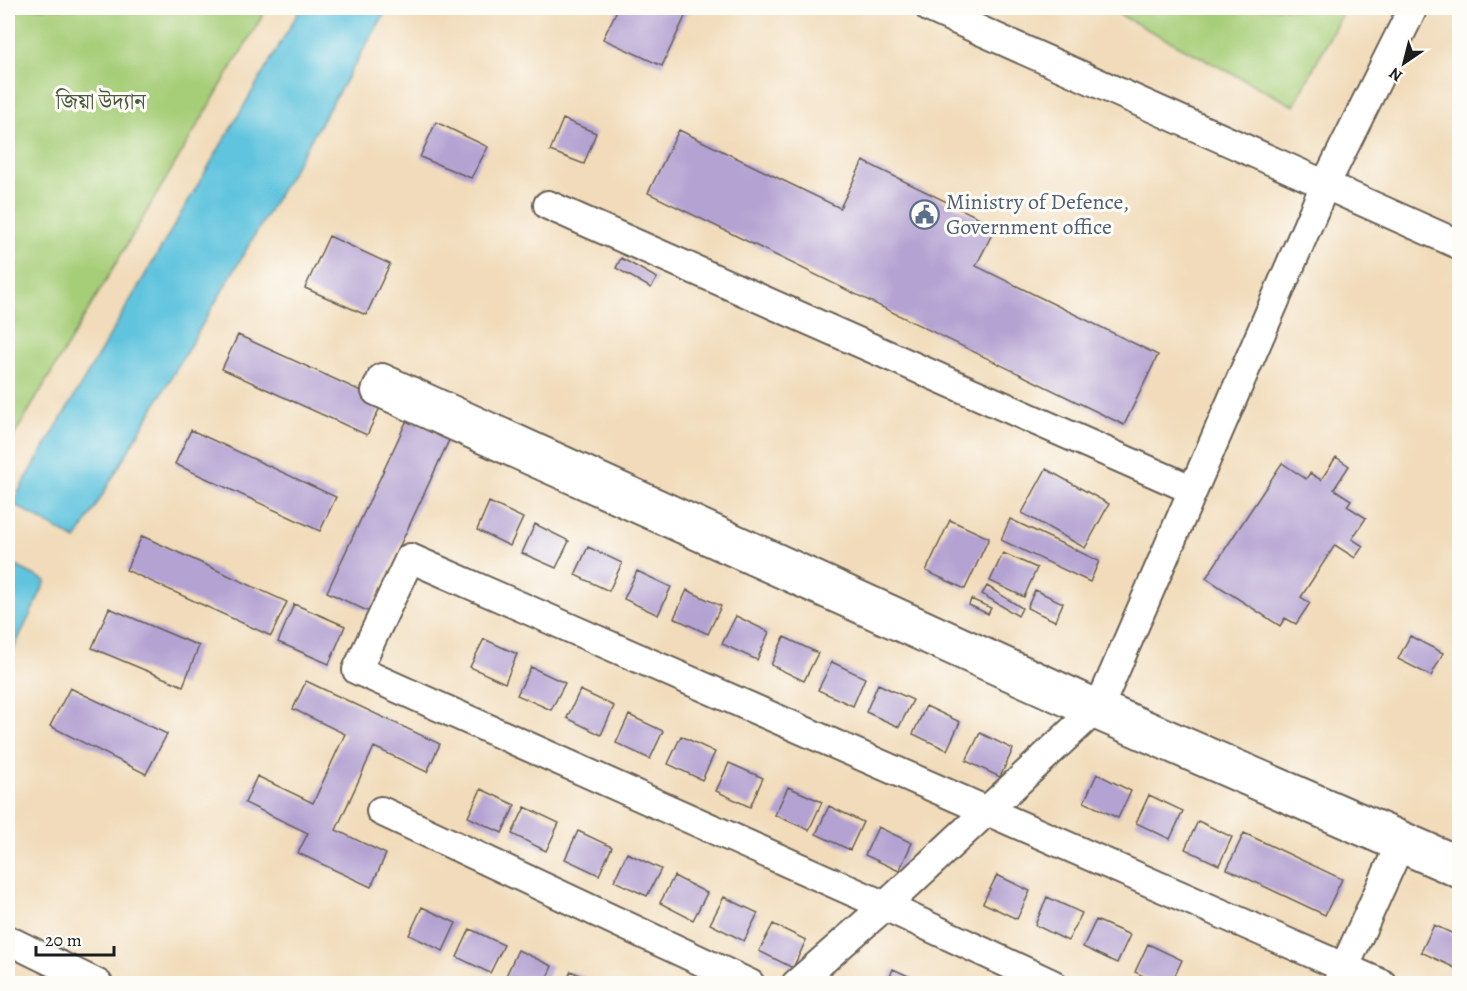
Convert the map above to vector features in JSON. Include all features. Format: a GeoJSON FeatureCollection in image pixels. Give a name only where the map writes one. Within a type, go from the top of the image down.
{"type":"FeatureCollection","features":[{"type":"Feature","properties":{"kind":"street"},"geometry":{"type":"LineString","coordinates":[[930,8],[1460,245]]}},
{"type":"Feature","properties":{"kind":"street"},"geometry":{"type":"LineString","coordinates":[[796,984],[885,906],[1095,709],[1325,185],[1413,8]]}},
{"type":"Feature","properties":{"kind":"street"},"geometry":{"type":"LineString","coordinates":[[548,205],[1193,490]]}},
{"type":"Feature","properties":{"kind":"street"},"geometry":{"type":"LineString","coordinates":[[1095,709],[382,378],[376,391],[1095,709],[1400,843],[1460,874]]}},
{"type":"Feature","properties":{"kind":"street"},"geometry":{"type":"LineString","coordinates":[[1052,984],[885,906],[357,670],[410,558],[989,810],[1340,975],[1382,984]]}},
{"type":"Feature","properties":{"kind":"street"},"geometry":{"type":"LineString","coordinates":[[381,811],[750,984]]}},
{"type":"Feature","properties":{"kind":"street"},"geometry":{"type":"LineString","coordinates":[[1400,843],[1460,861]]}},
{"type":"Feature","properties":{"kind":"street"},"geometry":{"type":"LineString","coordinates":[[1340,975],[1400,843]]}},
{"type":"Feature","properties":{"kind":"street"},"geometry":{"type":"LineString","coordinates":[[8,940],[98,984]]}},
{"type":"Feature","properties":{"kind":"green space","name":"জিয়া উদ্যান"},"geometry":{"type":"Polygon","coordinates":[[[8,8],[267,8],[8,446],[8,8]]]}},
{"type":"Feature","properties":{"kind":"green space"},"geometry":{"type":"Polygon","coordinates":[[[1121,8],[1345,8],[1294,106],[1118,14],[1121,8]]]}},
{"type":"Feature","properties":{"kind":"water"},"geometry":{"type":"Polygon","coordinates":[[[301,8],[388,8],[76,540],[12,503],[301,8]]]}},
{"type":"Feature","properties":{"kind":"water"},"geometry":{"type":"Polygon","coordinates":[[[8,562],[46,581],[8,661],[8,562]]]}},
{"type":"Feature","properties":{"kind":"building"},"geometry":{"type":"Polygon","coordinates":[[[618,8],[689,8],[662,66],[603,39],[618,8]]]}},
{"type":"Feature","properties":{"kind":"building"},"geometry":{"type":"Polygon","coordinates":[[[563,119],[596,133],[584,164],[550,151],[563,119]]]}},
{"type":"Feature","properties":{"kind":"building"},"geometry":{"type":"Polygon","coordinates":[[[436,122],[488,147],[471,178],[420,157],[436,122]]]}},
{"type":"Feature","properties":{"kind":"building"},"geometry":{"type":"Polygon","coordinates":[[[679,130],[840,208],[863,161],[996,226],[976,266],[1158,355],[1124,425],[648,193],[679,130]]]}},
{"type":"Feature","properties":{"kind":"building"},"geometry":{"type":"Polygon","coordinates":[[[329,236],[390,264],[366,315],[305,288],[329,236]]]}},
{"type":"Feature","properties":{"kind":"building"},"geometry":{"type":"Polygon","coordinates":[[[621,258],[657,278],[651,288],[616,268],[621,258]]]}},
{"type":"Feature","properties":{"kind":"building"},"geometry":{"type":"Polygon","coordinates":[[[238,335],[383,401],[367,435],[222,369],[238,335]]]}},
{"type":"Feature","properties":{"kind":"building"},"geometry":{"type":"Polygon","coordinates":[[[408,418],[450,438],[369,612],[327,592],[408,418]]]}},
{"type":"Feature","properties":{"kind":"building"},"geometry":{"type":"Polygon","coordinates":[[[191,430],[336,497],[320,531],[175,464],[191,430]]]}},
{"type":"Feature","properties":{"kind":"building"},"geometry":{"type":"Polygon","coordinates":[[[1336,457],[1349,466],[1334,489],[1351,500],[1347,506],[1366,518],[1352,539],[1363,546],[1355,558],[1335,545],[1301,597],[1310,603],[1296,624],[1285,618],[1280,626],[1206,578],[1282,463],[1306,479],[1310,473],[1321,480],[1336,457]]]}},
{"type":"Feature","properties":{"kind":"building"},"geometry":{"type":"Polygon","coordinates":[[[1046,469],[1109,504],[1085,548],[1022,513],[1046,469]]]}},
{"type":"Feature","properties":{"kind":"building"},"geometry":{"type":"Polygon","coordinates":[[[489,502],[523,518],[510,546],[477,530],[489,502]]]}},
{"type":"Feature","properties":{"kind":"building"},"geometry":{"type":"Polygon","coordinates":[[[1010,519],[1099,561],[1090,582],[1001,540],[1010,519]]]}},
{"type":"Feature","properties":{"kind":"building"},"geometry":{"type":"Polygon","coordinates":[[[950,520],[989,538],[965,589],[926,571],[950,520]]]}},
{"type":"Feature","properties":{"kind":"building"},"geometry":{"type":"Polygon","coordinates":[[[535,524],[569,541],[556,568],[522,553],[535,524]]]}},
{"type":"Feature","properties":{"kind":"building"},"geometry":{"type":"Polygon","coordinates":[[[142,536],[287,602],[271,636],[126,570],[142,536]]]}},
{"type":"Feature","properties":{"kind":"building"},"geometry":{"type":"Polygon","coordinates":[[[588,547],[622,563],[609,591],[575,575],[588,547]]]}},
{"type":"Feature","properties":{"kind":"building"},"geometry":{"type":"Polygon","coordinates":[[[1003,553],[1037,568],[1024,597],[990,581],[1003,553]]]}},
{"type":"Feature","properties":{"kind":"building"},"geometry":{"type":"Polygon","coordinates":[[[637,571],[671,587],[658,615],[624,599],[637,571]]]}},
{"type":"Feature","properties":{"kind":"building"},"geometry":{"type":"Polygon","coordinates":[[[987,586],[1022,608],[1018,616],[982,594],[987,586]]]}},
{"type":"Feature","properties":{"kind":"building"},"geometry":{"type":"Polygon","coordinates":[[[687,590],[721,606],[708,634],[674,618],[687,590]]]}},
{"type":"Feature","properties":{"kind":"building"},"geometry":{"type":"Polygon","coordinates":[[[1035,590],[1063,603],[1055,621],[1027,608],[1035,590]]]}},
{"type":"Feature","properties":{"kind":"building"},"geometry":{"type":"Polygon","coordinates":[[[971,599],[991,608],[988,614],[969,605],[971,599]]]}},
{"type":"Feature","properties":{"kind":"building"},"geometry":{"type":"Polygon","coordinates":[[[294,604],[345,626],[329,664],[278,642],[294,604]]]}},
{"type":"Feature","properties":{"kind":"building"},"geometry":{"type":"Polygon","coordinates":[[[109,608],[199,646],[183,686],[92,648],[109,608]]]}},
{"type":"Feature","properties":{"kind":"building"},"geometry":{"type":"Polygon","coordinates":[[[736,616],[769,632],[757,660],[722,644],[736,616]]]}},
{"type":"Feature","properties":{"kind":"building"},"geometry":{"type":"Polygon","coordinates":[[[1410,636],[1443,653],[1431,676],[1398,659],[1410,636]]]}},
{"type":"Feature","properties":{"kind":"building"},"geometry":{"type":"Polygon","coordinates":[[[784,637],[818,653],[804,681],[771,665],[784,637]]]}},
{"type":"Feature","properties":{"kind":"building"},"geometry":{"type":"Polygon","coordinates":[[[484,639],[517,654],[505,683],[470,667],[484,639]]]}},
{"type":"Feature","properties":{"kind":"building"},"geometry":{"type":"Polygon","coordinates":[[[832,662],[865,678],[853,706],[818,690],[832,662]]]}},
{"type":"Feature","properties":{"kind":"building"},"geometry":{"type":"Polygon","coordinates":[[[531,667],[565,683],[551,710],[517,695],[531,667]]]}},
{"type":"Feature","properties":{"kind":"building"},"geometry":{"type":"Polygon","coordinates":[[[306,681],[440,744],[427,772],[374,747],[336,830],[386,854],[371,887],[298,853],[308,833],[245,803],[257,776],[313,803],[345,734],[293,709],[306,681]]]}},
{"type":"Feature","properties":{"kind":"building"},"geometry":{"type":"Polygon","coordinates":[[[878,684],[913,700],[899,727],[866,712],[878,684]]]}},
{"type":"Feature","properties":{"kind":"building"},"geometry":{"type":"Polygon","coordinates":[[[70,688],[167,734],[146,774],[50,726],[70,688]]]}},
{"type":"Feature","properties":{"kind":"building"},"geometry":{"type":"Polygon","coordinates":[[[580,690],[614,706],[601,735],[567,718],[580,690]]]}},
{"type":"Feature","properties":{"kind":"building"},"geometry":{"type":"Polygon","coordinates":[[[926,706],[960,722],[947,750],[913,734],[926,706]]]}},
{"type":"Feature","properties":{"kind":"building"},"geometry":{"type":"Polygon","coordinates":[[[629,715],[663,731],[650,759],[616,743],[629,715]]]}},
{"type":"Feature","properties":{"kind":"building"},"geometry":{"type":"Polygon","coordinates":[[[980,733],[1013,749],[1000,777],[966,761],[980,733]]]}},
{"type":"Feature","properties":{"kind":"building"},"geometry":{"type":"Polygon","coordinates":[[[681,736],[715,752],[702,780],[668,764],[681,736]]]}},
{"type":"Feature","properties":{"kind":"building"},"geometry":{"type":"Polygon","coordinates":[[[729,763],[763,778],[750,807],[716,791],[729,763]]]}},
{"type":"Feature","properties":{"kind":"building"},"geometry":{"type":"Polygon","coordinates":[[[1097,774],[1131,791],[1118,818],[1084,802],[1097,774]]]}},
{"type":"Feature","properties":{"kind":"building"},"geometry":{"type":"Polygon","coordinates":[[[788,787],[822,802],[809,830],[775,815],[788,787]]]}},
{"type":"Feature","properties":{"kind":"building"},"geometry":{"type":"Polygon","coordinates":[[[481,789],[515,805],[502,833],[468,817],[481,789]]]}},
{"type":"Feature","properties":{"kind":"building"},"geometry":{"type":"Polygon","coordinates":[[[1149,795],[1183,811],[1170,839],[1136,823],[1149,795]]]}},
{"type":"Feature","properties":{"kind":"building"},"geometry":{"type":"Polygon","coordinates":[[[829,806],[863,822],[850,850],[816,834],[829,806]]]}},
{"type":"Feature","properties":{"kind":"building"},"geometry":{"type":"Polygon","coordinates":[[[525,807],[559,823],[546,851],[512,834],[525,807]]]}},
{"type":"Feature","properties":{"kind":"building"},"geometry":{"type":"Polygon","coordinates":[[[1198,821],[1232,837],[1219,865],[1185,849],[1198,821]]]}},
{"type":"Feature","properties":{"kind":"building"},"geometry":{"type":"Polygon","coordinates":[[[878,827],[912,843],[899,871],[865,855],[878,827]]]}},
{"type":"Feature","properties":{"kind":"building"},"geometry":{"type":"Polygon","coordinates":[[[578,831],[612,847],[599,875],[565,859],[578,831]]]}},
{"type":"Feature","properties":{"kind":"building"},"geometry":{"type":"Polygon","coordinates":[[[1244,833],[1342,879],[1325,915],[1227,869],[1244,833]]]}},
{"type":"Feature","properties":{"kind":"building"},"geometry":{"type":"Polygon","coordinates":[[[627,853],[661,869],[647,896],[614,881],[627,853]]]}},
{"type":"Feature","properties":{"kind":"building"},"geometry":{"type":"Polygon","coordinates":[[[997,875],[1030,891],[1017,919],[983,903],[997,875]]]}},
{"type":"Feature","properties":{"kind":"building"},"geometry":{"type":"Polygon","coordinates":[[[674,876],[707,893],[693,920],[660,903],[674,876]]]}},
{"type":"Feature","properties":{"kind":"building"},"geometry":{"type":"Polygon","coordinates":[[[724,897],[758,913],[744,941],[710,924],[724,897]]]}},
{"type":"Feature","properties":{"kind":"building"},"geometry":{"type":"Polygon","coordinates":[[[1047,897],[1082,913],[1068,941],[1035,925],[1047,897]]]}},
{"type":"Feature","properties":{"kind":"building"},"geometry":{"type":"Polygon","coordinates":[[[422,907],[456,923],[443,951],[409,935],[422,907]]]}},
{"type":"Feature","properties":{"kind":"building"},"geometry":{"type":"Polygon","coordinates":[[[1096,920],[1130,935],[1117,963],[1083,947],[1096,920]]]}},
{"type":"Feature","properties":{"kind":"building"},"geometry":{"type":"Polygon","coordinates":[[[773,924],[806,940],[793,968],[759,951],[773,924]]]}},
{"type":"Feature","properties":{"kind":"building"},"geometry":{"type":"Polygon","coordinates":[[[1434,925],[1460,937],[1460,958],[1455,968],[1421,952],[1434,925]]]}},
{"type":"Feature","properties":{"kind":"building"},"geometry":{"type":"Polygon","coordinates":[[[470,929],[504,945],[490,973],[457,957],[470,929]]]}},
{"type":"Feature","properties":{"kind":"building"},"geometry":{"type":"Polygon","coordinates":[[[1148,944],[1182,960],[1171,984],[1159,984],[1135,972],[1148,944]]]}},
{"type":"Feature","properties":{"kind":"building"},"geometry":{"type":"Polygon","coordinates":[[[518,950],[552,966],[544,984],[517,984],[505,978],[518,950]]]}},
{"type":"Feature","properties":{"kind":"building"},"geometry":{"type":"Polygon","coordinates":[[[893,969],[926,984],[887,984],[893,969]]]}},
{"type":"Feature","properties":{"kind":"building"},"geometry":{"type":"Polygon","coordinates":[[[571,971],[598,984],[565,984],[571,971]]]}},
{"type":"Feature","properties":{"kind":"place","name":"Ministry of Defence, Government office"},"geometry":{"type":"Point","coordinates":[925,215]}}]}
